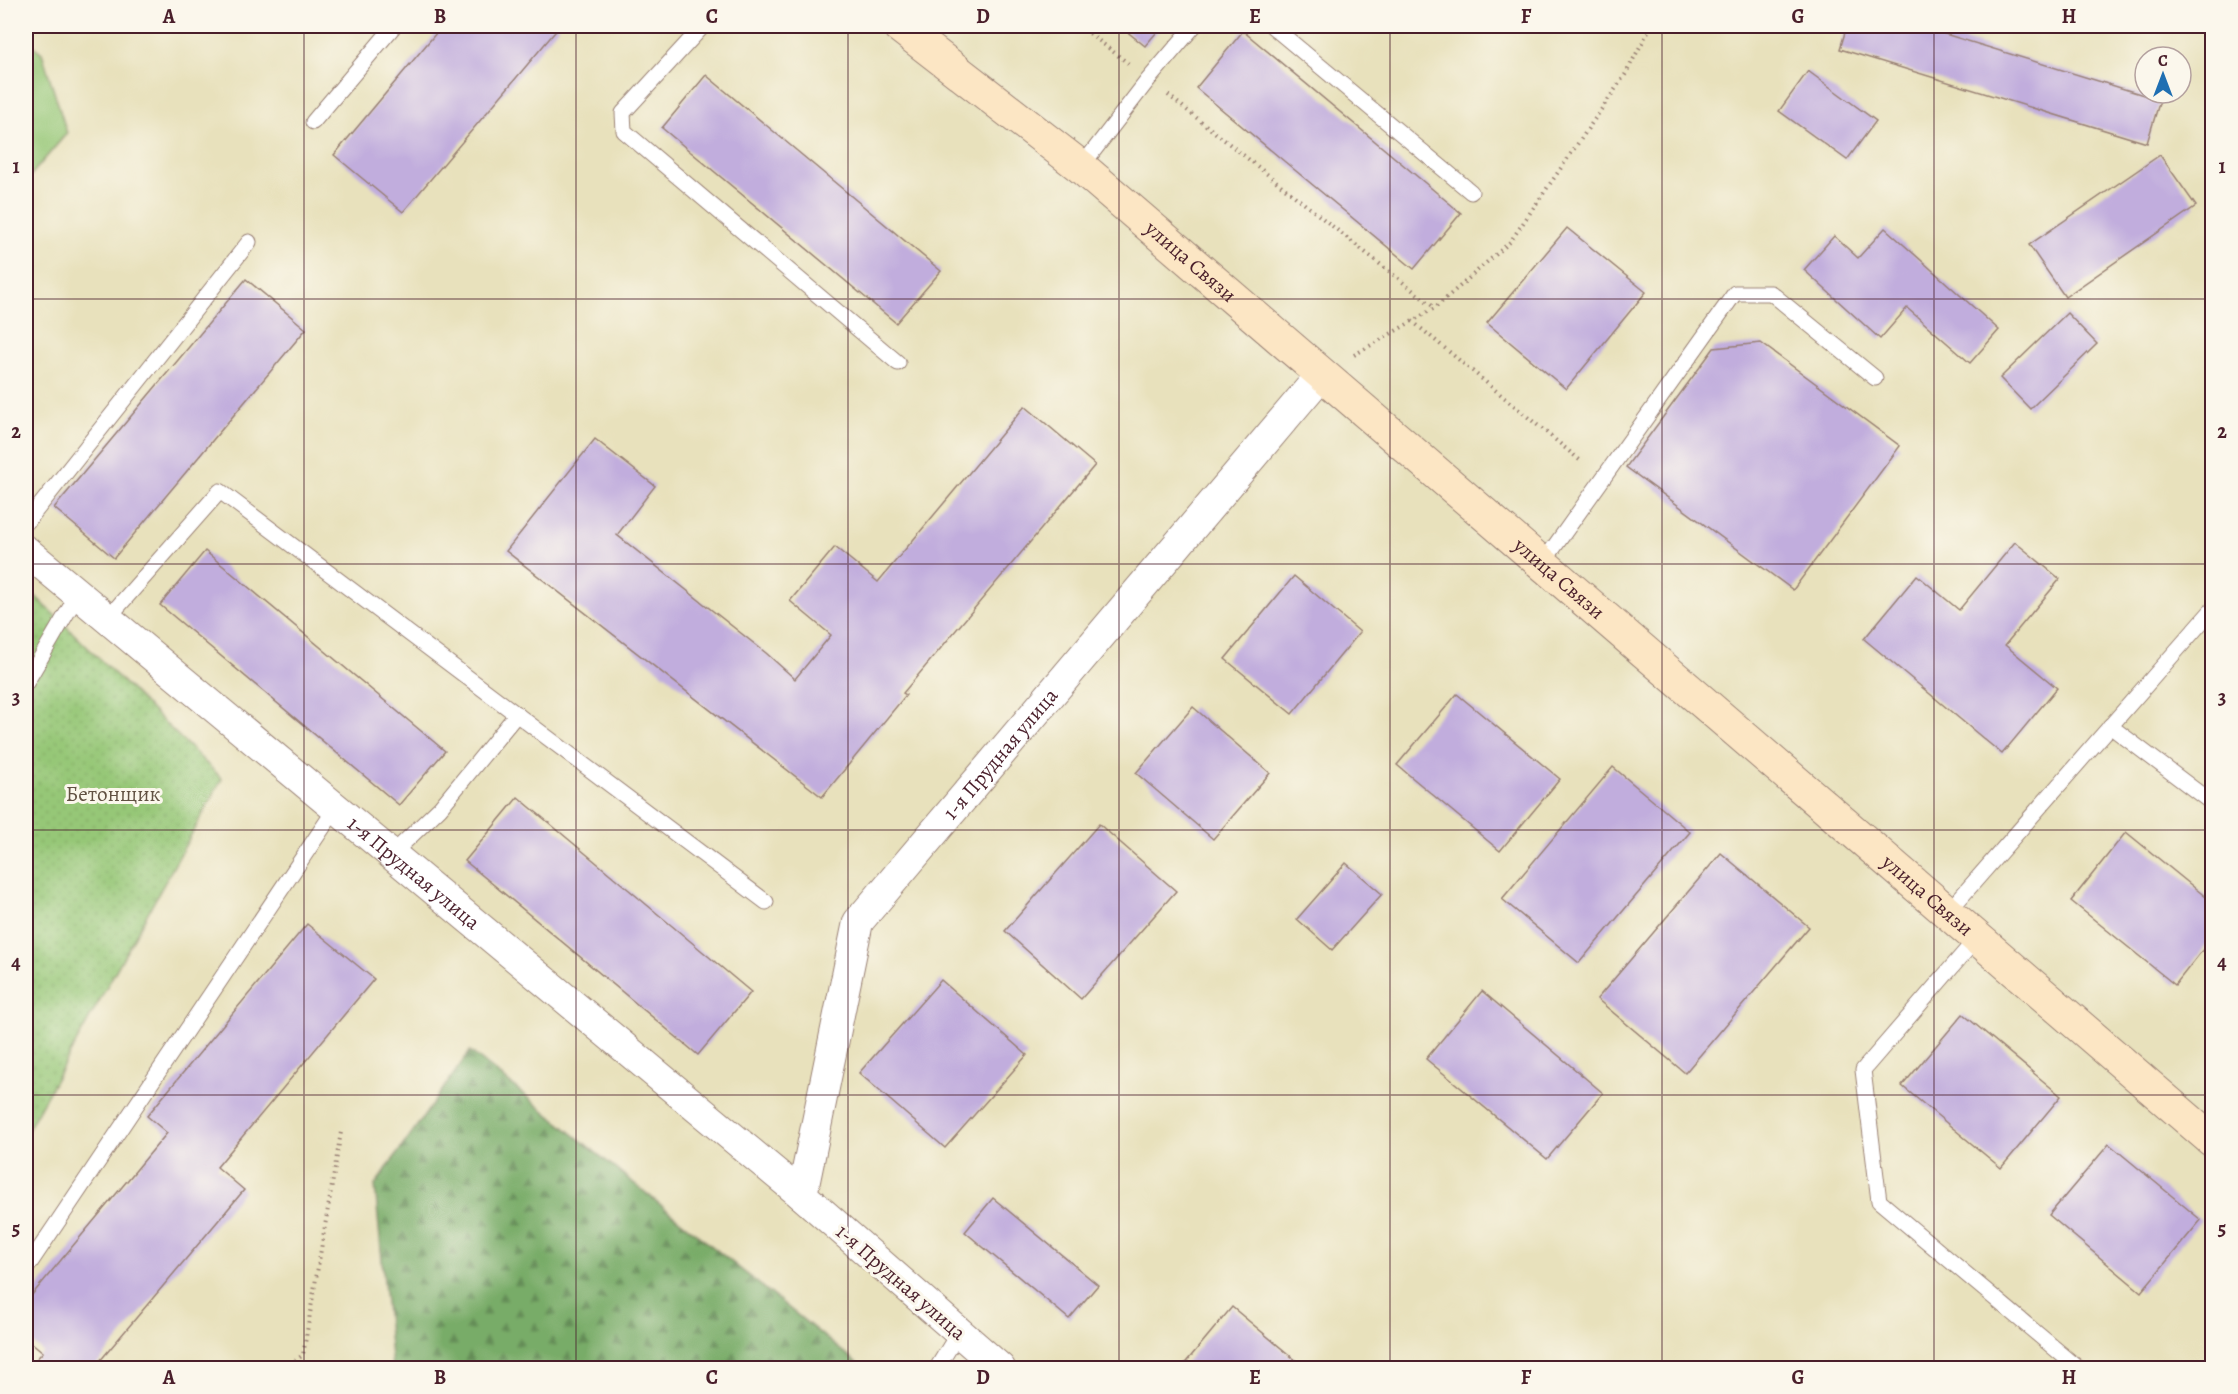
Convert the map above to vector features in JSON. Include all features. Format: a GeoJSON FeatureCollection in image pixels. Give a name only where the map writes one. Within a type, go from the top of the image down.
{"type":"FeatureCollection","features":[{"type":"Feature","properties":{"kind":"street","name":"улица Связи"},"geometry":{"type":"LineString","coordinates":[[899,26],[1081,167],[2212,1140]]}},
{"type":"Feature","properties":{"kind":"street","name":"1-я Прудная улица"},"geometry":{"type":"LineString","coordinates":[[802,1195],[858,922],[1322,374]]}},
{"type":"Feature","properties":{"kind":"street","name":"1-я Прудная улица"},"geometry":{"type":"LineString","coordinates":[[26,551],[802,1195],[1000,1368]]}},
{"type":"Feature","properties":{"kind":"lane"},"geometry":{"type":"LineString","coordinates":[[313,122],[394,26]]}},
{"type":"Feature","properties":{"kind":"lane"},"geometry":{"type":"LineString","coordinates":[[704,26],[623,113],[624,131],[898,363]]}},
{"type":"Feature","properties":{"kind":"lane"},"geometry":{"type":"LineString","coordinates":[[1081,167],[1148,80],[1194,26]]}},
{"type":"Feature","properties":{"kind":"lane"},"geometry":{"type":"LineString","coordinates":[[1272,26],[1471,192]]}},
{"type":"Feature","properties":{"kind":"lane"},"geometry":{"type":"LineString","coordinates":[[26,523],[249,242]]}},
{"type":"Feature","properties":{"kind":"lane"},"geometry":{"type":"LineString","coordinates":[[1542,564],[1735,293],[1771,293],[1875,378]]}},
{"type":"Feature","properties":{"kind":"lane"},"geometry":{"type":"LineString","coordinates":[[107,619],[220,491],[766,902]]}},
{"type":"Feature","properties":{"kind":"lane"},"geometry":{"type":"LineString","coordinates":[[26,683],[78,594]]}},
{"type":"Feature","properties":{"kind":"lane"},"geometry":{"type":"LineString","coordinates":[[1947,913],[2212,610]]}},
{"type":"Feature","properties":{"kind":"lane"},"geometry":{"type":"LineString","coordinates":[[392,854],[440,808],[517,714]]}},
{"type":"Feature","properties":{"kind":"lane"},"geometry":{"type":"LineString","coordinates":[[2110,726],[2212,803]]}},
{"type":"Feature","properties":{"kind":"lane"},"geometry":{"type":"LineString","coordinates":[[26,1269],[336,808]]}},
{"type":"Feature","properties":{"kind":"lane"},"geometry":{"type":"LineString","coordinates":[[1977,938],[1863,1070],[1879,1201],[2078,1368]]}},
{"type":"Feature","properties":{"kind":"lane"},"geometry":{"type":"LineString","coordinates":[[937,1368],[959,1332]]}},
{"type":"Feature","properties":{"kind":"path"},"geometry":{"type":"LineString","coordinates":[[1080,26],[1435,308]]}},
{"type":"Feature","properties":{"kind":"path"},"geometry":{"type":"LineString","coordinates":[[1322,374],[1435,308],[1510,242],[1625,75],[1650,26]]}},
{"type":"Feature","properties":{"kind":"path"},"geometry":{"type":"LineString","coordinates":[[1412,321],[1603,479]]}},
{"type":"Feature","properties":{"kind":"path"},"geometry":{"type":"LineString","coordinates":[[285,1368],[303,1355],[340,1132]]}},
{"type":"Feature","properties":{"kind":"green space"},"geometry":{"type":"Polygon","coordinates":[[[26,40],[42,53],[67,133],[26,181],[26,40]]]}},
{"type":"Feature","properties":{"kind":"green space","name":"Бетонщик"},"geometry":{"type":"Polygon","coordinates":[[[26,587],[222,779],[26,1133],[26,587]]]}},
{"type":"Feature","properties":{"kind":"green space"},"geometry":{"type":"Polygon","coordinates":[[[470,1051],[863,1368],[392,1368],[375,1185],[470,1051]]]}},
{"type":"Feature","properties":{"kind":"building"},"geometry":{"type":"Polygon","coordinates":[[[442,26],[560,26],[403,212],[334,155],[442,26]]]}},
{"type":"Feature","properties":{"kind":"building"},"geometry":{"type":"Polygon","coordinates":[[[1120,26],[1162,26],[1145,46],[1120,26]]]}},
{"type":"Feature","properties":{"kind":"building"},"geometry":{"type":"Polygon","coordinates":[[[1847,26],[1919,26],[2133,92],[2133,105],[2158,105],[2147,143],[1840,49],[1847,26]]]}},
{"type":"Feature","properties":{"kind":"building"},"geometry":{"type":"Polygon","coordinates":[[[1243,31],[1461,213],[1414,269],[1196,88],[1243,31]]]}},
{"type":"Feature","properties":{"kind":"building"},"geometry":{"type":"Polygon","coordinates":[[[1808,71],[1876,121],[1847,160],[1779,111],[1808,71]]]}},
{"type":"Feature","properties":{"kind":"building"},"geometry":{"type":"Polygon","coordinates":[[[706,75],[941,271],[896,323],[662,128],[706,75]]]}},
{"type":"Feature","properties":{"kind":"building"},"geometry":{"type":"Polygon","coordinates":[[[2160,155],[2196,206],[2065,297],[2029,245],[2160,155]]]}},
{"type":"Feature","properties":{"kind":"building"},"geometry":{"type":"Polygon","coordinates":[[[1567,228],[1646,292],[1566,389],[1487,323],[1567,228]]]}},
{"type":"Feature","properties":{"kind":"building"},"geometry":{"type":"Polygon","coordinates":[[[1885,228],[1999,330],[1970,363],[1907,308],[1880,339],[1804,270],[1834,236],[1858,258],[1885,228]]]}},
{"type":"Feature","properties":{"kind":"building"},"geometry":{"type":"Polygon","coordinates":[[[246,279],[306,329],[114,558],[54,508],[246,279]]]}},
{"type":"Feature","properties":{"kind":"building"},"geometry":{"type":"Polygon","coordinates":[[[2067,313],[2097,344],[2030,409],[2000,378],[2067,313]]]}},
{"type":"Feature","properties":{"kind":"building"},"geometry":{"type":"Polygon","coordinates":[[[1761,343],[1900,446],[1793,590],[1626,467],[1714,348],[1761,343]]]}},
{"type":"Feature","properties":{"kind":"building"},"geometry":{"type":"Polygon","coordinates":[[[1025,406],[1095,465],[903,693],[906,695],[822,797],[506,551],[595,439],[655,486],[617,535],[766,653],[795,679],[831,635],[790,601],[835,547],[878,582],[1025,406]]]}},
{"type":"Feature","properties":{"kind":"building"},"geometry":{"type":"Polygon","coordinates":[[[2015,542],[2060,579],[2005,645],[2057,688],[2002,754],[1864,639],[1917,575],[1959,610],[2015,542]]]}},
{"type":"Feature","properties":{"kind":"building"},"geometry":{"type":"Polygon","coordinates":[[[205,551],[445,751],[399,805],[160,605],[205,551]]]}},
{"type":"Feature","properties":{"kind":"building"},"geometry":{"type":"Polygon","coordinates":[[[1294,576],[1360,632],[1292,714],[1225,659],[1294,576]]]}},
{"type":"Feature","properties":{"kind":"building"},"geometry":{"type":"Polygon","coordinates":[[[1457,694],[1560,779],[1500,851],[1397,765],[1457,694]]]}},
{"type":"Feature","properties":{"kind":"building"},"geometry":{"type":"Polygon","coordinates":[[[1193,707],[1270,773],[1213,839],[1136,773],[1193,707]]]}},
{"type":"Feature","properties":{"kind":"building"},"geometry":{"type":"Polygon","coordinates":[[[1613,767],[1690,832],[1579,963],[1502,899],[1613,767]]]}},
{"type":"Feature","properties":{"kind":"building"},"geometry":{"type":"Polygon","coordinates":[[[518,797],[751,992],[698,1055],[465,861],[518,797]]]}},
{"type":"Feature","properties":{"kind":"building"},"geometry":{"type":"Polygon","coordinates":[[[1099,824],[1176,891],[1081,999],[1005,931],[1099,824]]]}},
{"type":"Feature","properties":{"kind":"building"},"geometry":{"type":"Polygon","coordinates":[[[2126,832],[2212,902],[2212,938],[2175,985],[2071,901],[2126,832]]]}},
{"type":"Feature","properties":{"kind":"building"},"geometry":{"type":"Polygon","coordinates":[[[1721,853],[1809,927],[1685,1073],[1597,999],[1721,853]]]}},
{"type":"Feature","properties":{"kind":"building"},"geometry":{"type":"Polygon","coordinates":[[[1346,863],[1382,894],[1332,950],[1297,919],[1346,863]]]}},
{"type":"Feature","properties":{"kind":"building"},"geometry":{"type":"Polygon","coordinates":[[[307,924],[374,979],[217,1167],[244,1190],[94,1368],[28,1368],[43,1352],[26,1338],[26,1302],[167,1133],[147,1116],[307,924]]]}},
{"type":"Feature","properties":{"kind":"building"},"geometry":{"type":"Polygon","coordinates":[[[941,980],[1027,1055],[945,1148],[859,1073],[941,980]]]}},
{"type":"Feature","properties":{"kind":"building"},"geometry":{"type":"Polygon","coordinates":[[[1482,991],[1603,1093],[1547,1159],[1426,1059],[1482,991]]]}},
{"type":"Feature","properties":{"kind":"building"},"geometry":{"type":"Polygon","coordinates":[[[1963,1014],[2061,1096],[2001,1168],[1902,1086],[1963,1014]]]}},
{"type":"Feature","properties":{"kind":"building"},"geometry":{"type":"Polygon","coordinates":[[[2109,1144],[2201,1220],[2141,1292],[2049,1215],[2109,1144]]]}},
{"type":"Feature","properties":{"kind":"building"},"geometry":{"type":"Polygon","coordinates":[[[993,1198],[1098,1285],[1069,1319],[965,1232],[993,1198]]]}},
{"type":"Feature","properties":{"kind":"building"},"geometry":{"type":"Polygon","coordinates":[[[1232,1307],[1305,1368],[1182,1367],[1232,1307]]]}}]}
